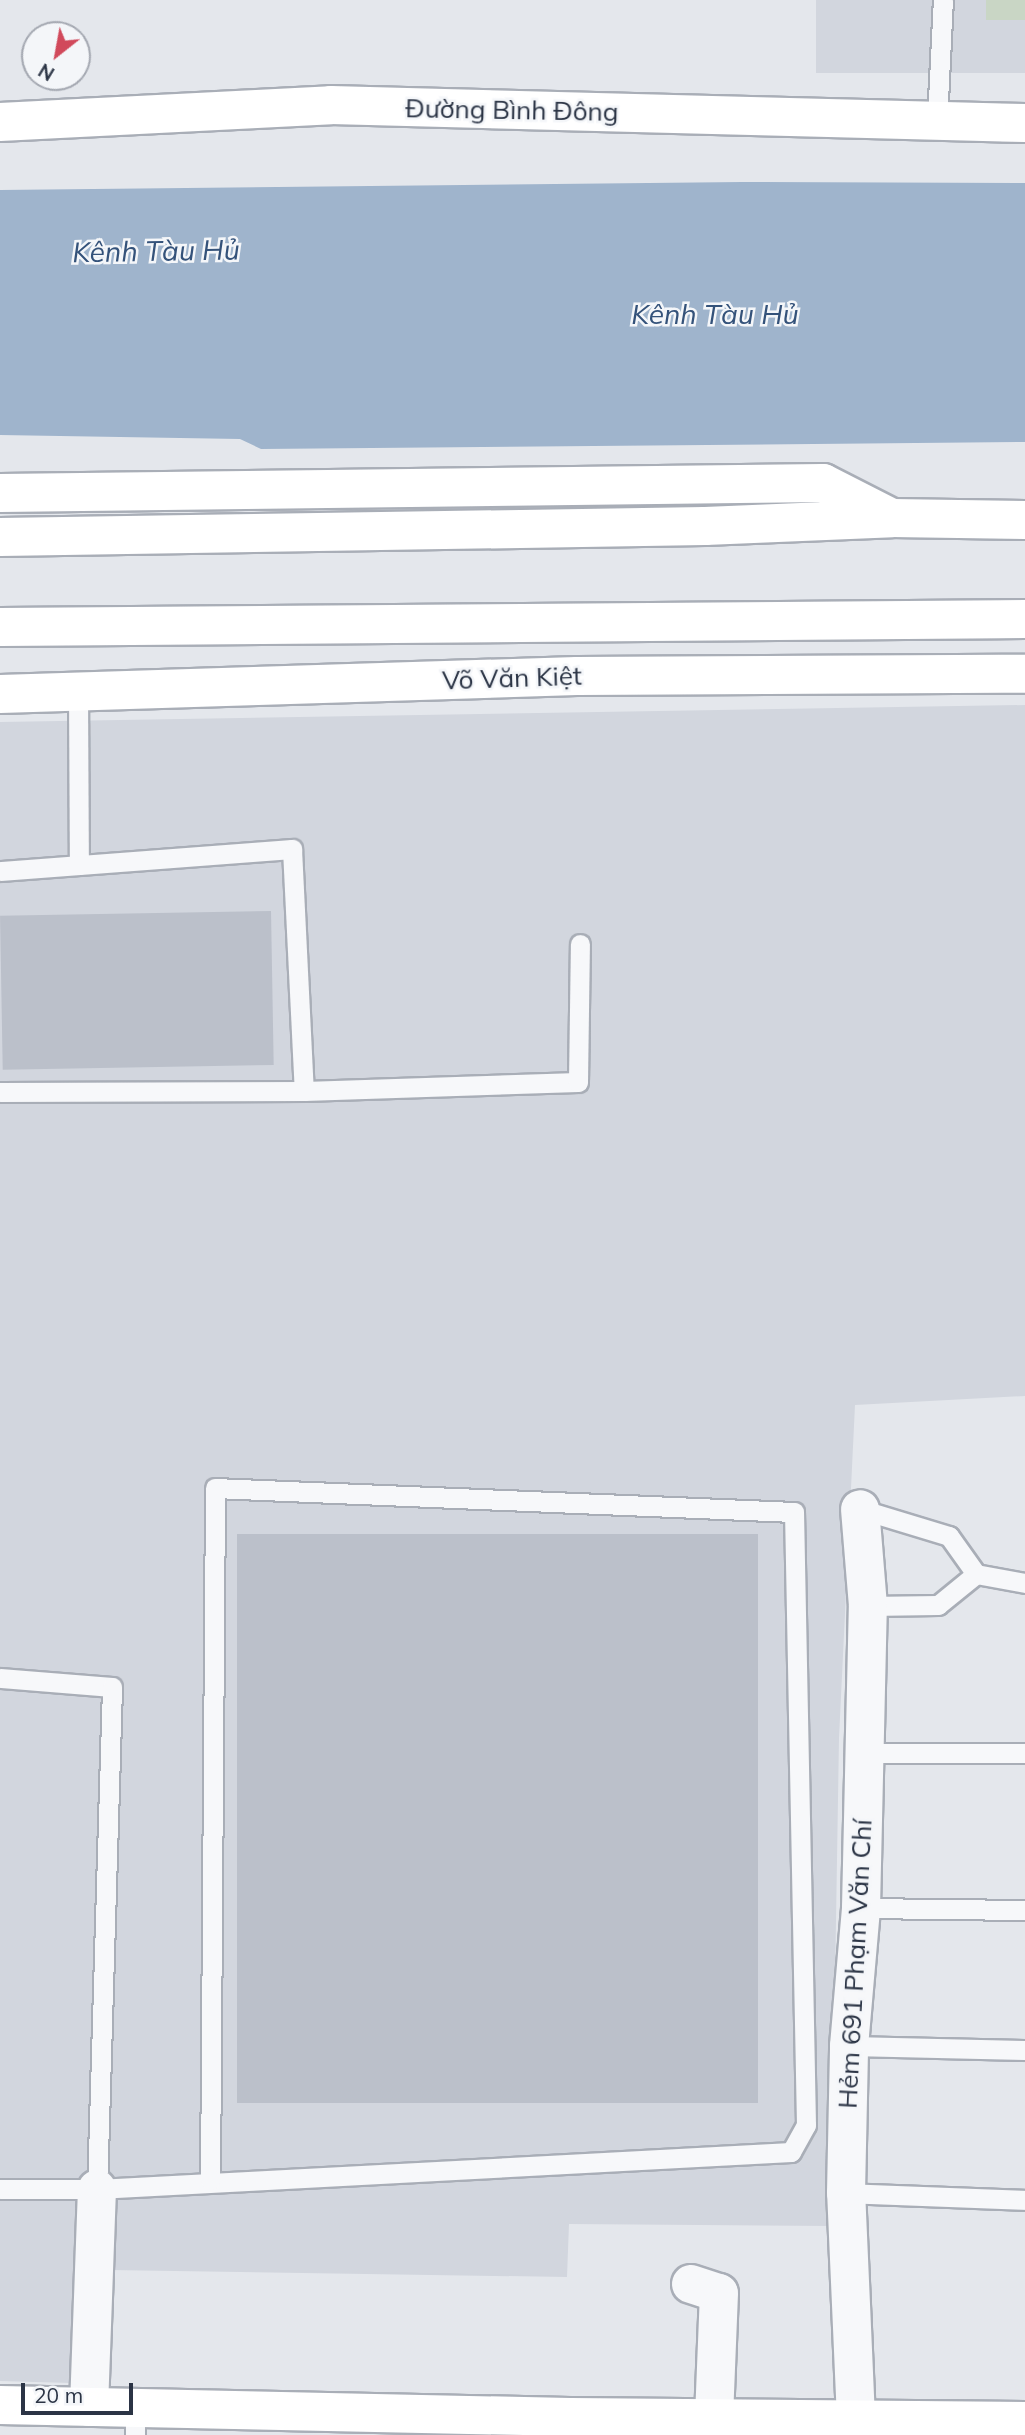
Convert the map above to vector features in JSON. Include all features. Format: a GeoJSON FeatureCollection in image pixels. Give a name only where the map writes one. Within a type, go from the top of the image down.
{"type":"FeatureCollection","features":[{"type":"Feature","properties":{"kind":"main road","name":"Đường Bình Đông"},"geometry":{"type":"LineString","coordinates":[[0,122],[331,105],[1025,123]]}},
{"type":"Feature","properties":{"kind":"main road"},"geometry":{"type":"LineString","coordinates":[[0,494],[823,483],[892,517]]}},
{"type":"Feature","properties":{"kind":"main road"},"geometry":{"type":"LineString","coordinates":[[0,537],[705,526],[892,517],[1025,520]]}},
{"type":"Feature","properties":{"kind":"main road","name":"Võ Văn Kiệt"},"geometry":{"type":"LineString","coordinates":[[0,627],[1025,619]]}},
{"type":"Feature","properties":{"kind":"main road","name":"Võ Văn Kiệt"},"geometry":{"type":"LineString","coordinates":[[0,694],[591,676],[1025,674]]}},
{"type":"Feature","properties":{"kind":"main road"},"geometry":{"type":"LineString","coordinates":[[0,2405],[89,2407],[135,2421],[570,2426],[713,2419],[1025,2421]]}},
{"type":"Feature","properties":{"kind":"street","name":"Hẻm 691 Phạm Văn Chí"},"geometry":{"type":"LineString","coordinates":[[856,2419],[846,2193],[849,2046],[861,1908],[868,1606],[860,1509]]}},
{"type":"Feature","properties":{"kind":"street"},"geometry":{"type":"LineString","coordinates":[[89,2407],[97,2189]]}},
{"type":"Feature","properties":{"kind":"street"},"geometry":{"type":"LineString","coordinates":[[691,2284],[719,2293],[713,2419]]}},
{"type":"Feature","properties":{"kind":"lane"},"geometry":{"type":"LineString","coordinates":[[937,121],[943,0]]}},
{"type":"Feature","properties":{"kind":"lane"},"geometry":{"type":"LineString","coordinates":[[78,693],[79,865]]}},
{"type":"Feature","properties":{"kind":"lane"},"geometry":{"type":"LineString","coordinates":[[0,871],[292,849],[304,1091]]}},
{"type":"Feature","properties":{"kind":"lane"},"geometry":{"type":"LineString","coordinates":[[0,1092],[304,1091],[578,1082],[580,944]]}},
{"type":"Feature","properties":{"kind":"lane"},"geometry":{"type":"LineString","coordinates":[[0,2189],[97,2189],[210,2180],[792,2152],[806,2125],[794,1511],[215,1488],[210,2180]]}},
{"type":"Feature","properties":{"kind":"lane"},"geometry":{"type":"LineString","coordinates":[[860,1509],[948,1536],[976,1574],[1025,1583]]}},
{"type":"Feature","properties":{"kind":"lane"},"geometry":{"type":"LineString","coordinates":[[868,1606],[938,1605],[976,1574]]}},
{"type":"Feature","properties":{"kind":"lane"},"geometry":{"type":"LineString","coordinates":[[0,1678],[112,1687],[97,2189]]}},
{"type":"Feature","properties":{"kind":"lane"},"geometry":{"type":"LineString","coordinates":[[864,1754],[1025,1753]]}},
{"type":"Feature","properties":{"kind":"lane"},"geometry":{"type":"LineString","coordinates":[[861,1908],[1025,1910]]}},
{"type":"Feature","properties":{"kind":"lane"},"geometry":{"type":"LineString","coordinates":[[849,2046],[1025,2050]]}},
{"type":"Feature","properties":{"kind":"lane"},"geometry":{"type":"LineString","coordinates":[[846,2193],[1025,2200]]}},
{"type":"Feature","properties":{"kind":"shaded area"},"geometry":{"type":"Polygon","coordinates":[[[816,0],[1025,0],[1025,73],[816,73],[816,0]]]}},
{"type":"Feature","properties":{"kind":"shaded area"},"geometry":{"type":"Polygon","coordinates":[[[1025,705],[1025,1396],[855,1405],[839,1738],[831,2226],[569,2224],[567,2277],[110,2270],[107,2384],[0,2381],[0,722],[1025,705]]]}},
{"type":"Feature","properties":{"kind":"green space"},"geometry":{"type":"Polygon","coordinates":[[[986,0],[1025,0],[1025,20],[986,20],[986,0]]]}},
{"type":"Feature","properties":{"kind":"water","name":"Kênh Tàu Hủ"},"geometry":{"type":"Polygon","coordinates":[[[742,182],[1025,183],[1025,442],[261,449],[240,439],[0,435],[0,190],[742,182]]]}},
{"type":"Feature","properties":{"kind":"building"},"geometry":{"type":"Polygon","coordinates":[[[271,911],[274,1065],[3,1070],[0,916],[271,911]]]}},
{"type":"Feature","properties":{"kind":"building"},"geometry":{"type":"Polygon","coordinates":[[[237,1534],[758,1534],[758,2103],[237,2103],[237,1534]]]}}]}
